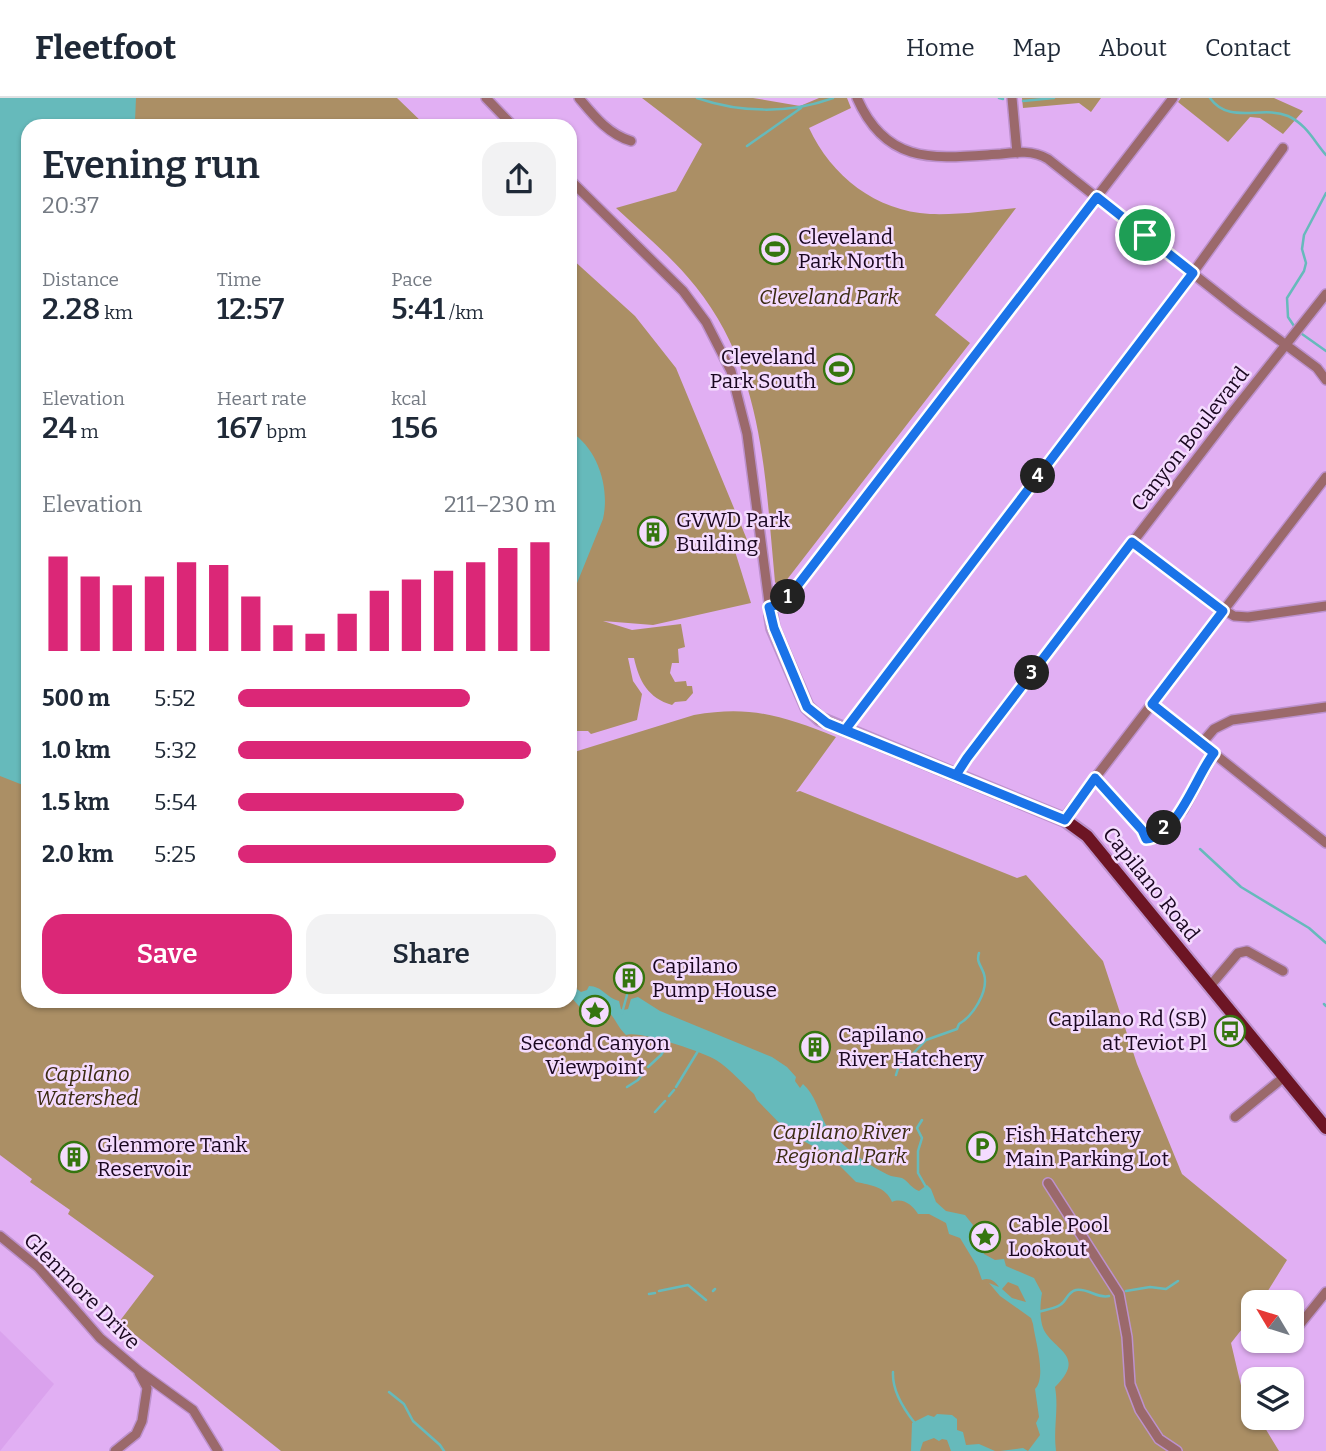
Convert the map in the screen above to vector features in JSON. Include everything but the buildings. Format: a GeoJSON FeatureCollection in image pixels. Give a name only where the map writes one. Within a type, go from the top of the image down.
{"type":"FeatureCollection","features":[{"type":"Feature","properties":{"kind":"main road","name":"Capilano Road"},"geometry":{"type":"LineString","coordinates":[[770,611],[776,636],[807,707],[820,719],[1065,820],[1087,836],[1326,1128]]}},
{"type":"Feature","properties":{"kind":"street"},"geometry":{"type":"LineString","coordinates":[[486,98],[506,119]]}},
{"type":"Feature","properties":{"kind":"street"},"geometry":{"type":"LineString","coordinates":[[579,98],[617,137],[631,141]]}},
{"type":"Feature","properties":{"kind":"street"},"geometry":{"type":"LineString","coordinates":[[857,98],[875,129],[885,139],[905,151],[939,158],[1017,152],[1043,155],[1317,368],[1326,380]]}},
{"type":"Feature","properties":{"kind":"street"},"geometry":{"type":"LineString","coordinates":[[1012,98],[1017,152]]}},
{"type":"Feature","properties":{"kind":"street"},"geometry":{"type":"LineString","coordinates":[[577,187],[682,291],[706,322],[732,371],[747,435],[770,611],[784,603],[1173,98]]}},
{"type":"Feature","properties":{"kind":"street"},"geometry":{"type":"LineString","coordinates":[[845,730],[1193,273],[1283,148]]}},
{"type":"Feature","properties":{"kind":"street","name":"Canyon Boulevard"},"geometry":{"type":"LineString","coordinates":[[956,775],[1132,542],[1326,294]]}},
{"type":"Feature","properties":{"kind":"street"},"geometry":{"type":"LineString","coordinates":[[1065,820],[1326,477]]}},
{"type":"Feature","properties":{"kind":"street"},"geometry":{"type":"LineString","coordinates":[[1132,542],[1223,611],[1234,616],[1248,617],[1326,606]]}},
{"type":"Feature","properties":{"kind":"street"},"geometry":{"type":"LineString","coordinates":[[1152,704],[1326,843]]}},
{"type":"Feature","properties":{"kind":"street"},"geometry":{"type":"LineString","coordinates":[[1202,743],[1214,729],[1232,720],[1326,707]]}},
{"type":"Feature","properties":{"kind":"street"},"geometry":{"type":"LineString","coordinates":[[1095,778],[1142,830],[1146,839],[1152,838],[1183,810],[1214,753]]}},
{"type":"Feature","properties":{"kind":"street"},"geometry":{"type":"LineString","coordinates":[[1210,986],[1238,953],[1247,951],[1283,971]]}},
{"type":"Feature","properties":{"kind":"street"},"geometry":{"type":"LineString","coordinates":[[1235,1117],[1284,1077]]}},
{"type":"Feature","properties":{"kind":"street"},"geometry":{"type":"LineString","coordinates":[[1048,1183],[1119,1294],[1127,1337],[1130,1384],[1140,1410],[1159,1439],[1177,1451]]}},
{"type":"Feature","properties":{"kind":"street","name":"Glenmore Drive"},"geometry":{"type":"LineString","coordinates":[[0,1236],[38,1267],[91,1330],[139,1371],[193,1410],[218,1451]]}},
{"type":"Feature","properties":{"kind":"street"},"geometry":{"type":"LineString","coordinates":[[1304,1319],[1326,1292]]}},
{"type":"Feature","properties":{"kind":"street"},"geometry":{"type":"LineString","coordinates":[[116,1451],[136,1434],[144,1415],[147,1388],[139,1371]]}},
{"type":"Feature","properties":{"kind":"shaded area"},"geometry":{"type":"Polygon","coordinates":[[[0,98],[136,98],[135,119],[21,119],[21,784],[0,776],[0,98]]]}},
{"type":"Feature","properties":{"kind":"shaded area"},"geometry":{"type":"Polygon","coordinates":[[[577,437],[588,448],[600,470],[605,495],[603,519],[577,583],[577,437]]]}},
{"type":"Feature","properties":{"kind":"shaded area"},"geometry":{"type":"Polygon","coordinates":[[[589,986],[597,988],[619,1001],[623,1010],[628,1009],[631,999],[638,997],[660,1011],[772,1057],[787,1067],[796,1077],[795,1081],[800,1088],[803,1084],[807,1088],[827,1127],[848,1148],[865,1162],[891,1176],[902,1178],[916,1190],[919,1191],[927,1185],[936,1202],[946,1211],[965,1215],[973,1225],[971,1231],[980,1239],[984,1254],[995,1260],[1004,1259],[1006,1266],[1034,1278],[1042,1293],[1040,1313],[1043,1328],[1062,1350],[1068,1362],[1064,1377],[1055,1387],[1056,1451],[1028,1451],[1040,1435],[1036,1423],[1039,1417],[1035,1389],[1040,1367],[1031,1318],[1000,1296],[989,1283],[999,1287],[994,1281],[982,1280],[960,1238],[949,1234],[946,1223],[929,1214],[918,1214],[903,1201],[892,1202],[886,1193],[877,1188],[856,1182],[829,1155],[789,1133],[754,1094],[716,1060],[657,1039],[626,1035],[607,1010],[597,1005],[591,1012],[584,1012],[577,1004],[577,989],[581,992],[589,986]],[[1008,1282],[1002,1289],[1012,1298],[1026,1302],[1018,1286],[1008,1282]]]}},
{"type":"Feature","properties":{"kind":"shaded area"},"geometry":{"type":"Polygon","coordinates":[[[0,1331],[54,1384],[0,1451],[0,1331]]]}},
{"type":"Feature","properties":{"kind":"shaded area"},"geometry":{"type":"Polygon","coordinates":[[[937,1414],[952,1415],[957,1419],[957,1430],[963,1432],[966,1445],[979,1444],[995,1451],[951,1451],[947,1440],[939,1441],[934,1438],[923,1442],[920,1451],[911,1451],[912,1423],[928,1415],[934,1417],[937,1414]]]}},
{"type":"Feature","properties":{"kind":"shaded area"},"geometry":{"type":"Polygon","coordinates":[[[1023,1448],[1028,1451],[1000,1451],[1023,1448]]]}},
{"type":"Feature","properties":{"kind":"green space","name":"Capilano River Regional Park"},"geometry":{"type":"Polygon","coordinates":[[[0,98],[397,98],[419,119],[21,119],[21,1008],[577,1008],[577,751],[694,715],[714,712],[766,714],[799,723],[836,737],[796,792],[800,791],[1017,878],[1026,875],[1103,961],[1137,1064],[1182,1174],[1287,1260],[1268,1290],[1241,1290],[1241,1330],[1231,1343],[1241,1386],[1241,1430],[1266,1430],[1279,1451],[281,1451],[119,1322],[154,1276],[68,1214],[70,1210],[30,1182],[32,1179],[0,1155],[0,98]]]}},
{"type":"Feature","properties":{"kind":"green space","name":"Cleveland Park"},"geometry":{"type":"Polygon","coordinates":[[[642,98],[753,98],[800,106],[819,98],[847,98],[851,108],[809,128],[830,161],[858,188],[891,206],[930,214],[1016,208],[935,315],[970,343],[782,586],[775,582],[764,465],[757,427],[736,354],[719,320],[687,276],[616,208],[676,191],[702,144],[642,98]]]}},
{"type":"Feature","properties":{"kind":"green space"},"geometry":{"type":"Polygon","coordinates":[[[1022,98],[1101,98],[1091,112],[1079,103],[1023,108],[1022,98]]]}},
{"type":"Feature","properties":{"kind":"green space"},"geometry":{"type":"Polygon","coordinates":[[[1181,98],[1274,98],[1303,111],[1283,134],[1260,118],[1250,117],[1228,142],[1178,102],[1181,98]]]}},
{"type":"Feature","properties":{"kind":"green space"},"geometry":{"type":"Polygon","coordinates":[[[577,263],[635,316],[676,368],[748,542],[734,548],[751,603],[653,625],[603,621],[632,630],[681,624],[685,647],[678,649],[679,663],[672,663],[670,673],[675,682],[686,681],[687,686],[692,686],[693,693],[686,701],[672,705],[664,702],[646,688],[634,658],[628,658],[633,681],[642,694],[637,720],[591,734],[588,731],[577,731],[577,263]]]}},
{"type":"Feature","properties":{"kind":"waterway"},"geometry":{"type":"LineString","coordinates":[[697,98],[730,107],[765,110],[800,107],[833,98]]}},
{"type":"Feature","properties":{"kind":"waterway"},"geometry":{"type":"LineString","coordinates":[[999,98],[1003,99]]}},
{"type":"Feature","properties":{"kind":"waterway"},"geometry":{"type":"LineString","coordinates":[[1023,101],[1054,98]]}},
{"type":"Feature","properties":{"kind":"waterway"},"geometry":{"type":"LineString","coordinates":[[1210,98],[1227,111],[1268,112],[1288,116],[1305,128],[1326,155]]}},
{"type":"Feature","properties":{"kind":"waterway"},"geometry":{"type":"LineString","coordinates":[[747,146],[801,108]]}},
{"type":"Feature","properties":{"kind":"waterway"},"geometry":{"type":"LineString","coordinates":[[1294,326],[1288,317],[1287,298],[1304,271],[1304,235],[1326,193]]}},
{"type":"Feature","properties":{"kind":"waterway"},"geometry":{"type":"LineString","coordinates":[[1302,334],[1326,351]]}},
{"type":"Feature","properties":{"kind":"waterway"},"geometry":{"type":"LineString","coordinates":[[1200,849],[1241,887],[1309,928],[1326,943]]}},
{"type":"Feature","properties":{"kind":"waterway"},"geometry":{"type":"LineString","coordinates":[[896,1075],[900,1062],[908,1059],[926,1040],[957,1029],[974,1009],[982,995],[985,981],[978,961],[979,953]]}},
{"type":"Feature","properties":{"kind":"waterway"},"geometry":{"type":"LineString","coordinates":[[622,1013],[627,995]]}},
{"type":"Feature","properties":{"kind":"waterway"},"geometry":{"type":"LineString","coordinates":[[648,1067],[661,1055],[670,1040]]}},
{"type":"Feature","properties":{"kind":"waterway"},"geometry":{"type":"LineString","coordinates":[[676,1087],[698,1051]]}},
{"type":"Feature","properties":{"kind":"waterway"},"geometry":{"type":"LineString","coordinates":[[627,1087],[644,1072]]}},
{"type":"Feature","properties":{"kind":"waterway"},"geometry":{"type":"LineString","coordinates":[[669,1096],[674,1090]]}},
{"type":"Feature","properties":{"kind":"waterway"},"geometry":{"type":"LineString","coordinates":[[655,1112],[665,1101]]}},
{"type":"Feature","properties":{"kind":"waterway"},"geometry":{"type":"LineString","coordinates":[[922,1120],[917,1128],[922,1138],[918,1151],[918,1173],[926,1187]]}},
{"type":"Feature","properties":{"kind":"waterway"},"geometry":{"type":"LineString","coordinates":[[1126,1291],[1150,1287],[1166,1289],[1178,1281]]}},
{"type":"Feature","properties":{"kind":"waterway"},"geometry":{"type":"LineString","coordinates":[[659,1291],[688,1285],[706,1300]]}},
{"type":"Feature","properties":{"kind":"waterway"},"geometry":{"type":"LineString","coordinates":[[1038,1312],[1060,1305],[1076,1290],[1109,1296]]}},
{"type":"Feature","properties":{"kind":"waterway"},"geometry":{"type":"LineString","coordinates":[[649,1294],[655,1293]]}},
{"type":"Feature","properties":{"kind":"waterway"},"geometry":{"type":"LineString","coordinates":[[893,1372],[896,1392],[914,1422]]}},
{"type":"Feature","properties":{"kind":"waterway"},"geometry":{"type":"LineString","coordinates":[[389,1392],[404,1404],[413,1421],[444,1451]]}},
{"type":"Feature","properties":{"kind":"place","name":"Cleveland Park North"},"geometry":{"type":"Point","coordinates":[775,249]}},
{"type":"Feature","properties":{"kind":"place","name":"Cleveland Park South"},"geometry":{"type":"Point","coordinates":[839,369]}},
{"type":"Feature","properties":{"kind":"place","name":"GVWD Park Building"},"geometry":{"type":"Point","coordinates":[653,532]}},
{"type":"Feature","properties":{"kind":"place","name":"Capilano Pump House"},"geometry":{"type":"Point","coordinates":[629,978]}},
{"type":"Feature","properties":{"kind":"place","name":"Second Canyon Viewpoint"},"geometry":{"type":"Point","coordinates":[595,1011]}},
{"type":"Feature","properties":{"kind":"place","name":"Capilano Rd (SB) at Teviot Pl"},"geometry":{"type":"Point","coordinates":[1230,1031]}},
{"type":"Feature","properties":{"kind":"place","name":"Capilano River Hatchery"},"geometry":{"type":"Point","coordinates":[815,1047]}},
{"type":"Feature","properties":{"kind":"place","name":"Fish Hatchery Main Parking Lot"},"geometry":{"type":"Point","coordinates":[982,1147]}},
{"type":"Feature","properties":{"kind":"place","name":"Glenmore Tank Reservoir"},"geometry":{"type":"Point","coordinates":[74,1157]}},
{"type":"Feature","properties":{"kind":"place","name":"Cable Pool Lookout"},"geometry":{"type":"Point","coordinates":[985,1237]}},
{"type":"Feature","properties":{"kind":"route"},"geometry":{"type":"LineString","coordinates":[[1097,197],[1145,235],[1193,273],[845,730],[956,775],[1132,542],[1223,611],[1152,704],[1214,753],[1183,810],[1158,834],[1146,839],[1142,830],[1095,778],[1065,820],[827,723],[820,719],[807,707],[774,628],[769,607],[784,603],[1097,197]]}},
{"type":"Feature","properties":{"kind":"park label","name":"Capilano Watershed"},"geometry":{"type":"Point","coordinates":[87,1086]}}]}
